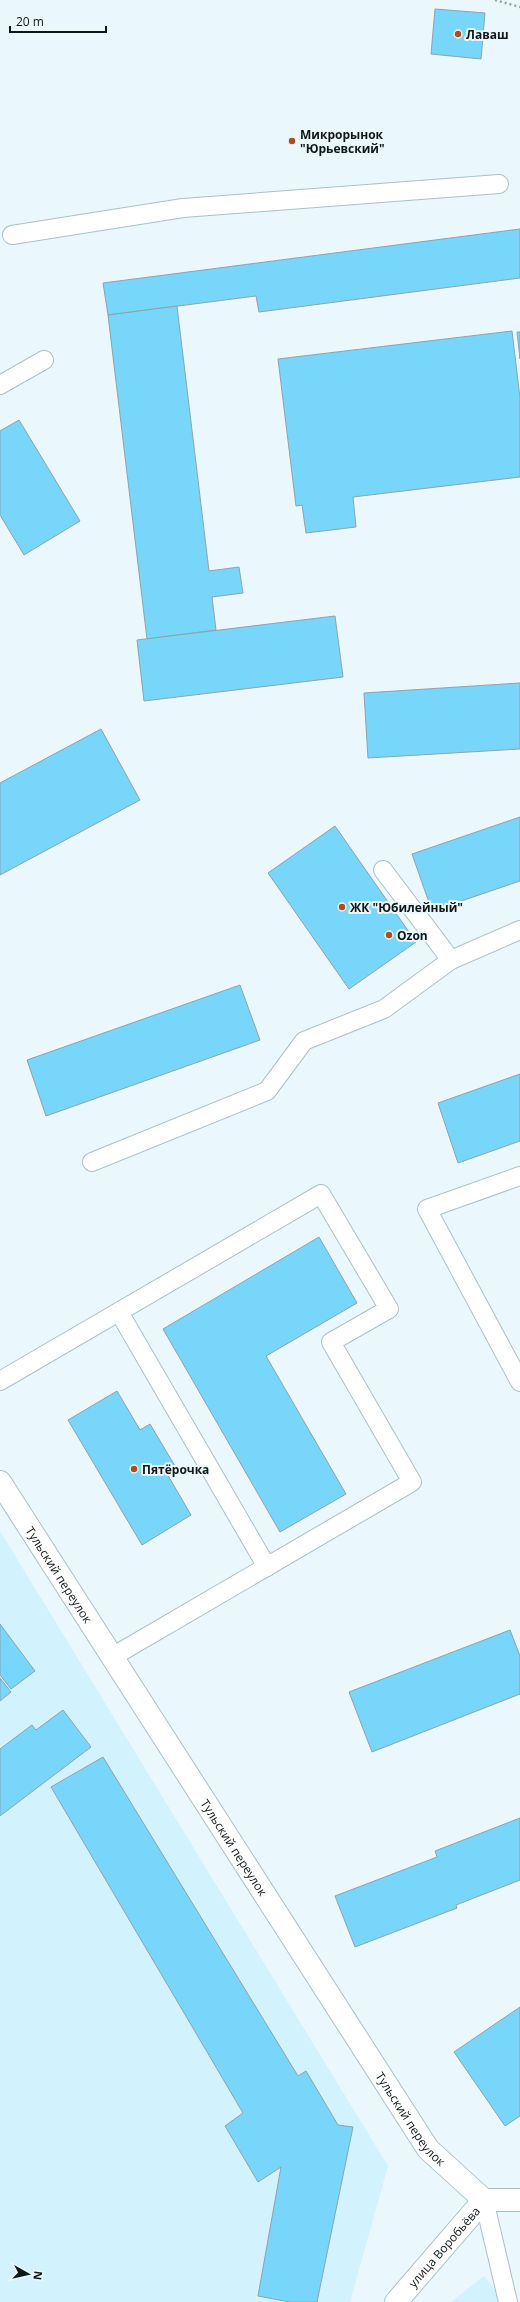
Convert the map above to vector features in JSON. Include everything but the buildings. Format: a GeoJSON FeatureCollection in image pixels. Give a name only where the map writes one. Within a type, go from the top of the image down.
{"type":"FeatureCollection","features":[{"type":"Feature","properties":{"kind":"street","name":"Тульский переулок"},"geometry":{"type":"LineString","coordinates":[[1,1485],[428,2149],[484,2200]]}},
{"type":"Feature","properties":{"kind":"street","name":"улица Воробьёва"},"geometry":{"type":"LineString","coordinates":[[396,2302],[484,2200],[520,2200]]}},
{"type":"Feature","properties":{"kind":"lane"},"geometry":{"type":"LineString","coordinates":[[12,235],[183,208],[499,184]]}},
{"type":"Feature","properties":{"kind":"lane"},"geometry":{"type":"LineString","coordinates":[[0,386],[44,360]]}},
{"type":"Feature","properties":{"kind":"lane"},"geometry":{"type":"LineString","coordinates":[[383,870],[451,960]]}},
{"type":"Feature","properties":{"kind":"lane"},"geometry":{"type":"LineString","coordinates":[[92,1162],[267,1091],[304,1041],[384,1009],[451,960],[520,930]]}},
{"type":"Feature","properties":{"kind":"lane"},"geometry":{"type":"LineString","coordinates":[[520,1176],[428,1209],[520,1382]]}},
{"type":"Feature","properties":{"kind":"lane"},"geometry":{"type":"LineString","coordinates":[[0,1381],[321,1194],[389,1309],[331,1342],[412,1482],[112,1657]]}},
{"type":"Feature","properties":{"kind":"lane"},"geometry":{"type":"LineString","coordinates":[[119,1312],[267,1567]]}},
{"type":"Feature","properties":{"kind":"lane"},"geometry":{"type":"LineString","coordinates":[[484,2200],[508,2302]]}},
{"type":"Feature","properties":{"kind":"path"},"geometry":{"type":"LineString","coordinates":[[495,0],[520,7]]}},
{"type":"Feature","properties":{"kind":"shaded area"},"geometry":{"type":"Polygon","coordinates":[[[0,1531],[388,2166],[350,2302],[0,2302],[0,1531]]]}},
{"type":"Feature","properties":{"kind":"shaded area"},"geometry":{"type":"Polygon","coordinates":[[[484,2276],[505,2302],[451,2302],[484,2276]]]}},
{"type":"Feature","properties":{"kind":"place","name":"Лаваш"},"geometry":{"type":"Point","coordinates":[458,34]}},
{"type":"Feature","properties":{"kind":"place","name":"Микрорынок \"Юрьевский\""},"geometry":{"type":"Point","coordinates":[292,141]}},
{"type":"Feature","properties":{"kind":"place","name":"ЖК \"Юбилейный\""},"geometry":{"type":"Point","coordinates":[342,907]}},
{"type":"Feature","properties":{"kind":"place","name":"Ozon"},"geometry":{"type":"Point","coordinates":[389,935]}},
{"type":"Feature","properties":{"kind":"place","name":"Пятёрочка"},"geometry":{"type":"Point","coordinates":[134,1469]}}]}
